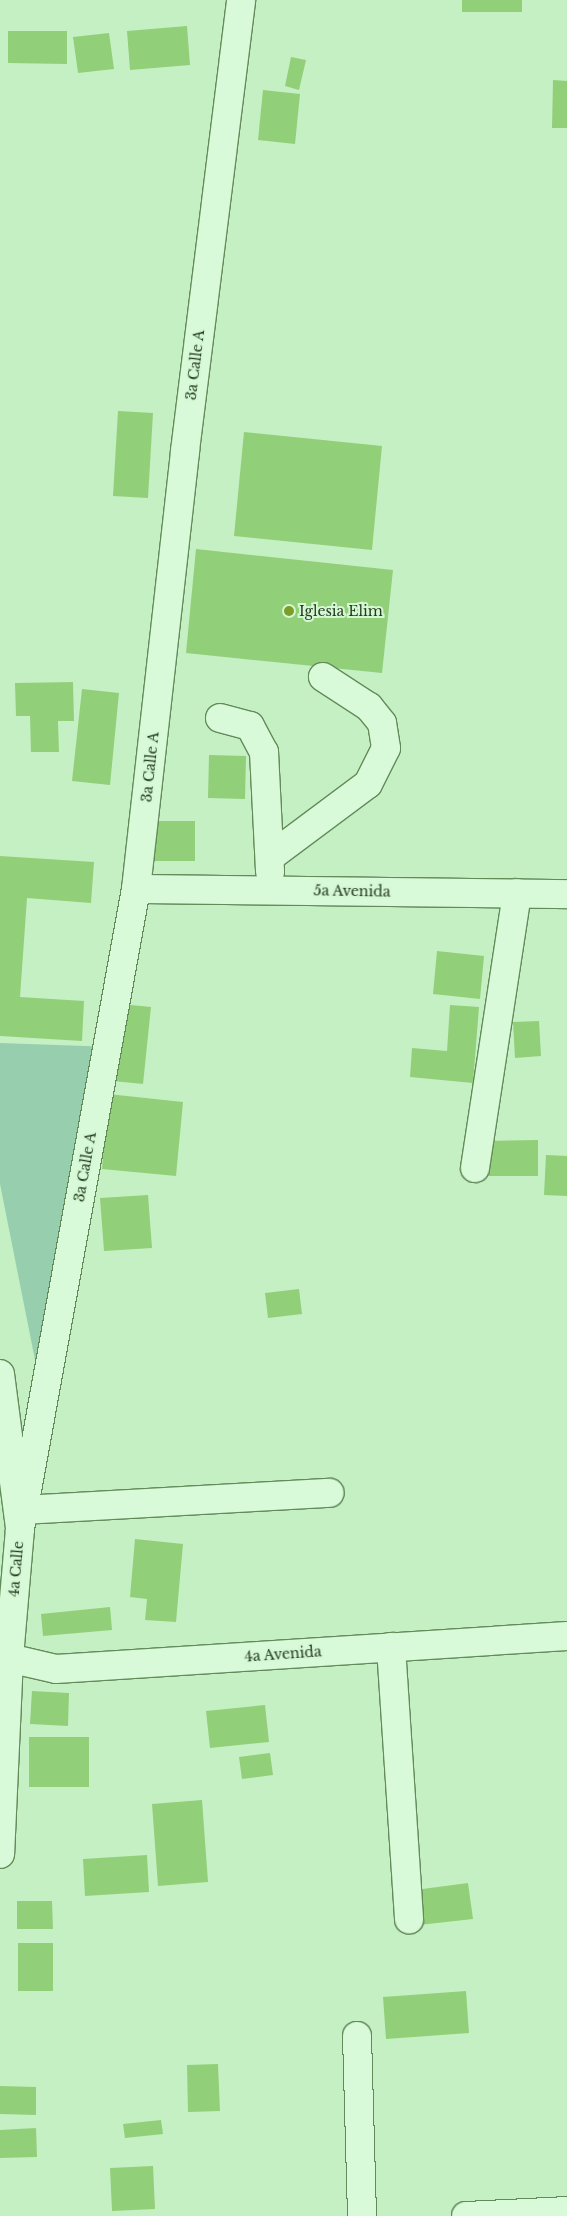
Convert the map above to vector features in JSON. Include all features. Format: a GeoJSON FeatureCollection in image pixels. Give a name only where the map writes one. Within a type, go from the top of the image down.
{"type":"FeatureCollection","features":[{"type":"Feature","properties":{"kind":"street","name":"3a Calle A"},"geometry":{"type":"LineString","coordinates":[[21,1520],[136,889],[186,441],[240,0]]}},
{"type":"Feature","properties":{"kind":"street"},"geometry":{"type":"LineString","coordinates":[[270,857],[368,784],[386,748],[382,723],[369,707],[323,677]]}},
{"type":"Feature","properties":{"kind":"street"},"geometry":{"type":"LineString","coordinates":[[220,718],[250,726],[264,752],[271,890]]}},
{"type":"Feature","properties":{"kind":"street","name":"5a Avenida"},"geometry":{"type":"LineString","coordinates":[[136,889],[567,894]]}},
{"type":"Feature","properties":{"kind":"street"},"geometry":{"type":"LineString","coordinates":[[475,1168],[517,893]]}},
{"type":"Feature","properties":{"kind":"street","name":"4a Calle"},"geometry":{"type":"LineString","coordinates":[[0,1374],[21,1520],[4,1657],[0,1854]]}},
{"type":"Feature","properties":{"kind":"street"},"geometry":{"type":"LineString","coordinates":[[21,1520],[330,1493]]}},
{"type":"Feature","properties":{"kind":"street","name":"4a Avenida"},"geometry":{"type":"LineString","coordinates":[[4,1657],[56,1669],[567,1636]]}},
{"type":"Feature","properties":{"kind":"street"},"geometry":{"type":"LineString","coordinates":[[391,1647],[409,1919]]}},
{"type":"Feature","properties":{"kind":"street"},"geometry":{"type":"LineString","coordinates":[[357,2036],[362,2216]]}},
{"type":"Feature","properties":{"kind":"street"},"geometry":{"type":"LineString","coordinates":[[466,2216],[567,2211]]}},
{"type":"Feature","properties":{"kind":"green space"},"geometry":{"type":"Polygon","coordinates":[[[0,1043],[114,1047],[41,1390],[0,1184],[0,1043]]]}},
{"type":"Feature","properties":{"kind":"building"},"geometry":{"type":"Polygon","coordinates":[[[462,0],[522,0],[522,12],[462,12],[462,0]]]}},
{"type":"Feature","properties":{"kind":"building"},"geometry":{"type":"Polygon","coordinates":[[[187,26],[190,65],[130,70],[127,31],[187,26]]]}},
{"type":"Feature","properties":{"kind":"building"},"geometry":{"type":"Polygon","coordinates":[[[8,31],[67,31],[67,64],[8,63],[8,31]]]}},
{"type":"Feature","properties":{"kind":"building"},"geometry":{"type":"Polygon","coordinates":[[[109,33],[114,69],[78,73],[73,37],[109,33]]]}},
{"type":"Feature","properties":{"kind":"building"},"geometry":{"type":"Polygon","coordinates":[[[291,57],[306,60],[299,90],[285,86],[291,57]]]}},
{"type":"Feature","properties":{"kind":"building"},"geometry":{"type":"Polygon","coordinates":[[[553,80],[567,81],[567,128],[552,128],[553,80]]]}},
{"type":"Feature","properties":{"kind":"building"},"geometry":{"type":"Polygon","coordinates":[[[263,90],[300,94],[295,144],[258,140],[263,90]]]}},
{"type":"Feature","properties":{"kind":"building"},"geometry":{"type":"Polygon","coordinates":[[[118,411],[153,413],[148,498],[113,496],[118,411]]]}},
{"type":"Feature","properties":{"kind":"building"},"geometry":{"type":"Polygon","coordinates":[[[244,432],[382,446],[372,550],[234,536],[244,432]]]}},
{"type":"Feature","properties":{"kind":"building","name":"Iglesia Elim"},"geometry":{"type":"Polygon","coordinates":[[[196,549],[393,570],[382,673],[186,653],[196,549]]]}},
{"type":"Feature","properties":{"kind":"building"},"geometry":{"type":"Polygon","coordinates":[[[73,682],[74,721],[58,721],[59,752],[31,752],[30,716],[16,716],[15,683],[73,682]]]}},
{"type":"Feature","properties":{"kind":"building"},"geometry":{"type":"Polygon","coordinates":[[[82,689],[119,693],[110,785],[72,781],[82,689]]]}},
{"type":"Feature","properties":{"kind":"building"},"geometry":{"type":"Polygon","coordinates":[[[209,755],[246,756],[245,799],[208,798],[209,755]]]}},
{"type":"Feature","properties":{"kind":"building"},"geometry":{"type":"Polygon","coordinates":[[[149,821],[195,821],[195,861],[149,861],[149,821]]]}},
{"type":"Feature","properties":{"kind":"building"},"geometry":{"type":"Polygon","coordinates":[[[0,856],[94,862],[91,903],[27,898],[20,997],[84,1001],[82,1041],[0,1036],[0,856]]]}},
{"type":"Feature","properties":{"kind":"building"},"geometry":{"type":"Polygon","coordinates":[[[437,951],[484,956],[480,999],[433,994],[437,951]]]}},
{"type":"Feature","properties":{"kind":"building"},"geometry":{"type":"Polygon","coordinates":[[[121,1004],[151,1007],[143,1084],[113,1081],[121,1004]]]}},
{"type":"Feature","properties":{"kind":"building"},"geometry":{"type":"Polygon","coordinates":[[[450,1005],[479,1007],[473,1083],[410,1077],[412,1048],[447,1051],[450,1005]]]}},
{"type":"Feature","properties":{"kind":"building"},"geometry":{"type":"Polygon","coordinates":[[[539,1021],[541,1056],[515,1058],[513,1022],[539,1021]]]}},
{"type":"Feature","properties":{"kind":"building"},"geometry":{"type":"Polygon","coordinates":[[[108,1094],[183,1102],[176,1176],[102,1169],[108,1094]]]}},
{"type":"Feature","properties":{"kind":"building"},"geometry":{"type":"Polygon","coordinates":[[[538,1140],[538,1176],[484,1176],[484,1141],[538,1140]]]}},
{"type":"Feature","properties":{"kind":"building"},"geometry":{"type":"Polygon","coordinates":[[[546,1155],[567,1156],[567,1196],[544,1195],[546,1155]]]}},
{"type":"Feature","properties":{"kind":"building"},"geometry":{"type":"Polygon","coordinates":[[[148,1195],[152,1248],[104,1251],[100,1198],[148,1195]]]}},
{"type":"Feature","properties":{"kind":"building"},"geometry":{"type":"Polygon","coordinates":[[[299,1289],[302,1314],[268,1318],[265,1293],[299,1289]]]}},
{"type":"Feature","properties":{"kind":"building"},"geometry":{"type":"Polygon","coordinates":[[[135,1539],[183,1544],[176,1622],[145,1620],[147,1599],[130,1597],[135,1539]]]}},
{"type":"Feature","properties":{"kind":"building"},"geometry":{"type":"Polygon","coordinates":[[[110,1607],[112,1630],[43,1636],[41,1614],[110,1607]]]}},
{"type":"Feature","properties":{"kind":"building"},"geometry":{"type":"Polygon","coordinates":[[[32,1691],[69,1693],[68,1726],[30,1724],[32,1691]]]}},
{"type":"Feature","properties":{"kind":"building"},"geometry":{"type":"Polygon","coordinates":[[[265,1705],[269,1742],[210,1748],[206,1711],[265,1705]]]}},
{"type":"Feature","properties":{"kind":"building"},"geometry":{"type":"Polygon","coordinates":[[[29,1737],[89,1737],[89,1787],[29,1787],[29,1737]]]}},
{"type":"Feature","properties":{"kind":"building"},"geometry":{"type":"Polygon","coordinates":[[[270,1753],[273,1775],[242,1779],[239,1757],[270,1753]]]}},
{"type":"Feature","properties":{"kind":"building"},"geometry":{"type":"Polygon","coordinates":[[[202,1800],[208,1882],[158,1886],[152,1804],[202,1800]]]}},
{"type":"Feature","properties":{"kind":"building"},"geometry":{"type":"Polygon","coordinates":[[[147,1855],[149,1892],[85,1896],[83,1859],[147,1855]]]}},
{"type":"Feature","properties":{"kind":"building"},"geometry":{"type":"Polygon","coordinates":[[[468,1883],[473,1919],[419,1925],[415,1890],[468,1883]]]}},
{"type":"Feature","properties":{"kind":"building"},"geometry":{"type":"Polygon","coordinates":[[[17,1901],[52,1901],[53,1929],[17,1929],[17,1901]]]}},
{"type":"Feature","properties":{"kind":"building"},"geometry":{"type":"Polygon","coordinates":[[[18,1943],[53,1943],[53,1991],[18,1991],[18,1943]]]}},
{"type":"Feature","properties":{"kind":"building"},"geometry":{"type":"Polygon","coordinates":[[[466,1991],[469,2033],[386,2039],[383,1997],[466,1991]]]}},
{"type":"Feature","properties":{"kind":"building"},"geometry":{"type":"Polygon","coordinates":[[[218,2064],[220,2111],[188,2112],[187,2065],[218,2064]]]}},
{"type":"Feature","properties":{"kind":"building"},"geometry":{"type":"Polygon","coordinates":[[[0,2086],[36,2087],[36,2115],[0,2114],[0,2086]]]}},
{"type":"Feature","properties":{"kind":"building"},"geometry":{"type":"Polygon","coordinates":[[[161,2120],[163,2134],[125,2138],[123,2124],[161,2120]]]}},
{"type":"Feature","properties":{"kind":"building"},"geometry":{"type":"Polygon","coordinates":[[[36,2128],[37,2157],[0,2158],[0,2130],[36,2128]]]}},
{"type":"Feature","properties":{"kind":"building"},"geometry":{"type":"Polygon","coordinates":[[[153,2166],[155,2209],[112,2211],[110,2168],[153,2166]]]}},
{"type":"Feature","properties":{"kind":"place","name":"Iglesia Elim"},"geometry":{"type":"Point","coordinates":[289,611]}}]}
